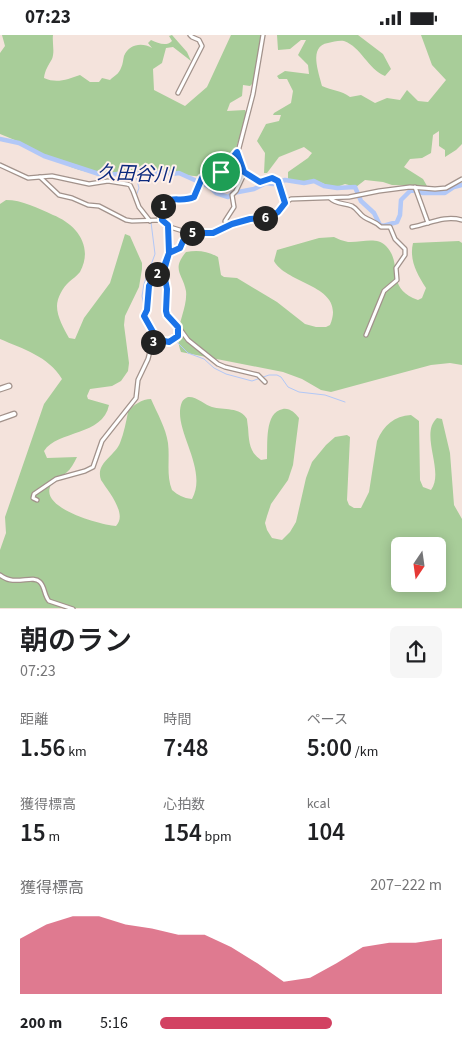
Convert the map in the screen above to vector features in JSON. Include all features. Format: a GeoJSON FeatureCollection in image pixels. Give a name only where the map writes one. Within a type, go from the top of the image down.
{"type":"FeatureCollection","features":[{"type":"Feature","properties":{"kind":"street"},"geometry":{"type":"LineString","coordinates":[[178,93],[202,46],[202,43],[190,35]]}},
{"type":"Feature","properties":{"kind":"street"},"geometry":{"type":"LineString","coordinates":[[162,220],[164,204],[174,199],[191,199],[194,197],[200,179],[216,176],[237,152],[253,94],[263,35]]}},
{"type":"Feature","properties":{"kind":"street"},"geometry":{"type":"LineString","coordinates":[[237,152],[244,172],[260,182],[272,178],[278,181],[285,203]]}},
{"type":"Feature","properties":{"kind":"street"},"geometry":{"type":"LineString","coordinates":[[0,165],[28,178],[52,176],[90,184],[108,181],[130,185],[139,207],[150,221]]}},
{"type":"Feature","properties":{"kind":"street"},"geometry":{"type":"LineString","coordinates":[[232,224],[226,221],[234,207],[232,195],[236,191],[244,172]]}},
{"type":"Feature","properties":{"kind":"street"},"geometry":{"type":"LineString","coordinates":[[40,177],[63,197],[72,198],[88,205],[99,206],[132,221],[162,220],[168,225],[190,233],[213,233],[232,224],[255,218],[270,217],[291,199],[330,198],[391,189],[446,188],[462,179]]}},
{"type":"Feature","properties":{"kind":"street"},"geometry":{"type":"LineString","coordinates":[[415,189],[428,223]]}},
{"type":"Feature","properties":{"kind":"street"},"geometry":{"type":"LineString","coordinates":[[330,198],[335,202],[356,208],[365,218],[376,221],[382,227],[390,227],[395,239],[406,249],[405,255],[396,268],[397,280],[384,291],[366,335]]}},
{"type":"Feature","properties":{"kind":"street"},"geometry":{"type":"LineString","coordinates":[[412,227],[442,219],[456,218],[462,220]]}},
{"type":"Feature","properties":{"kind":"street"},"geometry":{"type":"LineString","coordinates":[[168,225],[169,253],[163,269],[167,289],[167,315],[188,340],[218,364],[258,375],[266,382]]}},
{"type":"Feature","properties":{"kind":"street"},"geometry":{"type":"LineString","coordinates":[[169,253],[180,248],[190,233]]}},
{"type":"Feature","properties":{"kind":"street"},"geometry":{"type":"LineString","coordinates":[[37,500],[32,496],[45,485],[56,479],[93,467],[102,441],[136,398],[138,380],[148,359],[152,341],[153,332],[144,316],[147,310],[149,286],[155,275],[163,269]]}},
{"type":"Feature","properties":{"kind":"street"},"geometry":{"type":"LineString","coordinates":[[152,341],[169,342],[179,333],[178,327]]}},
{"type":"Feature","properties":{"kind":"street"},"geometry":{"type":"LineString","coordinates":[[0,389],[9,386]]}},
{"type":"Feature","properties":{"kind":"street"},"geometry":{"type":"LineString","coordinates":[[0,419],[14,414]]}},
{"type":"Feature","properties":{"kind":"street"},"geometry":{"type":"LineString","coordinates":[[0,575],[6,579],[16,581],[36,580],[40,582],[49,601],[73,609]]}},
{"type":"Feature","properties":{"kind":"green space"},"geometry":{"type":"Polygon","coordinates":[[[2,35],[53,35],[53,56],[44,78],[58,81],[80,75],[90,82],[99,82],[102,78],[110,80],[118,73],[126,52],[132,47],[144,45],[152,48],[148,43],[151,40],[167,44],[172,41],[169,36],[172,35],[187,52],[191,61],[173,47],[166,48],[162,63],[153,69],[154,90],[185,106],[207,87],[231,35],[262,35],[253,83],[250,86],[243,85],[242,96],[230,103],[227,111],[245,110],[247,115],[235,151],[217,174],[195,176],[161,171],[136,176],[105,175],[73,168],[0,134],[0,53],[5,46],[2,35]]]}},
{"type":"Feature","properties":{"kind":"green space"},"geometry":{"type":"Polygon","coordinates":[[[277,35],[358,35],[383,54],[391,69],[385,76],[379,73],[350,44],[344,41],[336,41],[322,45],[318,49],[316,61],[322,86],[350,97],[361,95],[375,103],[387,98],[400,100],[407,90],[418,101],[428,102],[446,80],[432,65],[421,35],[462,35],[462,144],[445,157],[445,150],[439,146],[439,131],[433,135],[431,153],[422,158],[410,159],[404,167],[423,179],[427,186],[392,185],[365,180],[356,187],[345,184],[337,187],[315,180],[300,183],[288,179],[288,172],[312,153],[304,147],[279,157],[267,173],[264,173],[265,153],[257,141],[266,124],[279,121],[281,115],[273,115],[291,103],[293,91],[287,79],[279,79],[277,76],[285,71],[309,74],[308,65],[298,55],[306,40],[301,40],[290,49],[278,50],[277,35]]]}},
{"type":"Feature","properties":{"kind":"green space"},"geometry":{"type":"Polygon","coordinates":[[[6,200],[12,200],[36,207],[69,224],[80,237],[84,245],[84,262],[80,272],[67,284],[59,296],[57,303],[59,319],[69,338],[75,339],[84,318],[110,283],[125,234],[130,236],[142,263],[142,269],[139,287],[125,316],[128,371],[121,381],[112,386],[90,389],[87,396],[88,399],[109,405],[105,415],[98,422],[89,428],[59,439],[44,451],[47,458],[77,457],[68,471],[52,483],[49,493],[54,501],[62,508],[85,519],[116,526],[120,515],[116,503],[101,480],[101,469],[103,464],[118,448],[128,412],[141,401],[151,399],[165,432],[169,449],[168,467],[172,490],[181,496],[192,499],[196,487],[196,474],[181,424],[180,412],[184,399],[188,397],[194,398],[212,407],[241,412],[247,419],[250,446],[261,460],[267,459],[268,430],[273,416],[277,411],[288,409],[299,418],[293,465],[288,480],[271,504],[265,523],[272,538],[282,540],[296,522],[306,478],[312,462],[335,437],[347,435],[350,437],[347,500],[349,505],[354,508],[361,508],[369,492],[377,441],[386,426],[400,417],[411,415],[419,421],[420,480],[423,487],[431,490],[435,482],[435,473],[430,433],[432,425],[437,418],[442,419],[450,453],[454,505],[462,519],[462,608],[0,608],[0,550],[6,533],[5,517],[44,404],[62,379],[50,364],[26,350],[0,339],[0,204],[6,200]]]}},
{"type":"Feature","properties":{"kind":"green space"},"geometry":{"type":"Polygon","coordinates":[[[334,237],[348,242],[378,241],[386,246],[394,260],[396,275],[401,289],[418,300],[422,298],[426,288],[413,261],[413,243],[459,241],[462,243],[462,365],[450,363],[431,365],[331,392],[321,390],[302,379],[283,372],[181,352],[178,336],[185,306],[186,291],[179,272],[179,263],[186,252],[202,251],[218,257],[221,275],[224,277],[237,278],[277,302],[305,324],[326,327],[330,325],[333,312],[330,301],[323,293],[281,269],[274,261],[277,250],[319,238],[334,237]]]}},
{"type":"Feature","properties":{"kind":"waterway","name":"久田谷川"},"geometry":{"type":"LineString","coordinates":[[0,139],[19,143],[44,156],[102,175],[179,173],[210,187],[216,193],[228,197],[233,193],[254,189],[266,183],[273,184],[285,180],[304,183],[314,181],[324,186],[337,188],[355,187],[361,201],[374,213],[380,225],[383,226],[397,222],[400,215],[401,200],[411,190],[423,193],[445,193],[454,187],[462,185]]}},
{"type":"Feature","properties":{"kind":"waterway"},"geometry":{"type":"LineString","coordinates":[[135,173],[139,188],[136,196]]}},
{"type":"Feature","properties":{"kind":"waterway"},"geometry":{"type":"LineString","coordinates":[[145,212],[150,219]]}},
{"type":"Feature","properties":{"kind":"waterway"},"geometry":{"type":"LineString","coordinates":[[145,311],[142,296],[144,284],[155,254],[151,222]]}},
{"type":"Feature","properties":{"kind":"waterway"},"geometry":{"type":"LineString","coordinates":[[146,314],[159,336],[171,339]]}},
{"type":"Feature","properties":{"kind":"waterway"},"geometry":{"type":"LineString","coordinates":[[175,340],[188,353],[204,359],[214,368],[226,374],[252,381],[269,375],[277,375],[281,377],[288,387],[299,392],[325,395],[345,402]]}},
{"type":"Feature","properties":{"kind":"route"},"geometry":{"type":"LineString","coordinates":[[221,172],[216,176],[200,179],[194,197],[191,199],[178,198],[167,201],[164,204],[162,220],[168,225],[167,242],[169,253],[165,267],[155,275],[149,286],[148,305],[144,313],[144,319],[153,332],[152,341],[169,342],[178,336],[179,333],[177,324],[167,315],[166,311],[167,289],[163,269],[165,267],[169,253],[180,248],[190,233],[209,234],[232,224],[255,218],[270,217],[278,212],[285,203],[283,202],[278,181],[272,178],[260,182],[255,177],[244,172],[237,152],[221,172]]}}]}
